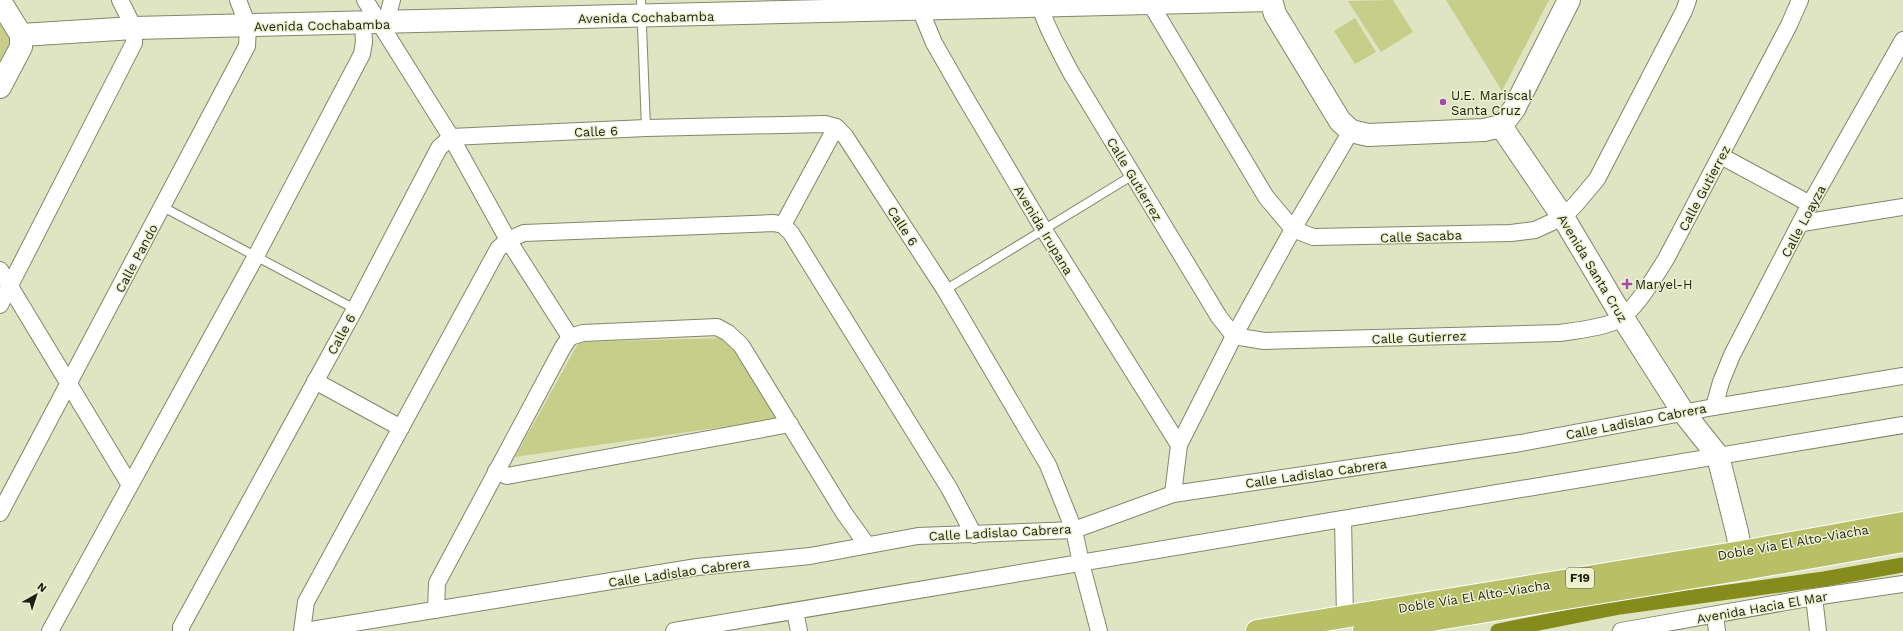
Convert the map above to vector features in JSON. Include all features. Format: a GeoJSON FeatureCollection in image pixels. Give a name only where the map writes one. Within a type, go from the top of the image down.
{"type":"FeatureCollection","features":[{"type":"Feature","properties":{"kind":"highway","name":"Doble Vía El Alto-Viacha"},"geometry":{"type":"LineString","coordinates":[[1364,631],[1442,625],[1742,561],[1903,523]]}},
{"type":"Feature","properties":{"kind":"highway","name":"Doble Vía El Alto-Viacha"},"geometry":{"type":"LineString","coordinates":[[1257,631],[1345,617],[1742,561],[1903,541]]}},
{"type":"Feature","properties":{"kind":"street"},"geometry":{"type":"LineString","coordinates":[[0,305],[134,43],[134,28],[120,0]]}},
{"type":"Feature","properties":{"kind":"street","name":"Calle Pando"},"geometry":{"type":"LineString","coordinates":[[0,513],[70,384],[247,46],[248,26],[238,0]]}},
{"type":"Feature","properties":{"kind":"street"},"geometry":{"type":"LineString","coordinates":[[365,0],[378,23],[451,137],[508,240],[570,336]]}},
{"type":"Feature","properties":{"kind":"street"},"geometry":{"type":"LineString","coordinates":[[50,631],[256,256],[362,54],[364,42],[389,11],[392,0]]}},
{"type":"Feature","properties":{"kind":"street"},"geometry":{"type":"LineString","coordinates":[[1271,0],[1276,14],[1340,120],[1351,131],[1368,135],[1484,130],[1501,126],[1514,109],[1570,0]]}},
{"type":"Feature","properties":{"kind":"street","name":"Avenida Cochabamba"},"geometry":{"type":"LineString","coordinates":[[21,35],[134,28],[378,23],[642,9],[1040,2],[1271,0]]}},
{"type":"Feature","properties":{"kind":"street","name":"Calle Sacaba"},"geometry":{"type":"LineString","coordinates":[[1292,229],[1313,237],[1511,233],[1535,230],[1563,217],[1597,179],[1684,11],[1688,0]]}},
{"type":"Feature","properties":{"kind":"street","name":"Calle Gutierrez"},"geometry":{"type":"LineString","coordinates":[[1040,2],[1070,71],[1219,317],[1234,336],[1264,342],[1560,333],[1590,329],[1622,318],[1645,290],[1666,259],[1722,156],[1789,26],[1800,0]]}},
{"type":"Feature","properties":{"kind":"street"},"geometry":{"type":"LineString","coordinates":[[0,1],[21,35],[21,48],[0,87]]}},
{"type":"Feature","properties":{"kind":"street"},"geometry":{"type":"LineString","coordinates":[[1150,2],[1266,197],[1292,229]]}},
{"type":"Feature","properties":{"kind":"street","name":"Avenida Irupana"},"geometry":{"type":"LineString","coordinates":[[921,5],[934,43],[965,98],[1044,230],[1178,445]]}},
{"type":"Feature","properties":{"kind":"street","name":"Calle Loayza"},"geometry":{"type":"LineString","coordinates":[[1714,406],[1721,382],[1732,355],[1802,223],[1810,204],[1903,40]]}},
{"type":"Feature","properties":{"kind":"street","name":"Calle 6"},"geometry":{"type":"LineString","coordinates":[[181,631],[181,627],[355,309],[439,148],[451,137],[646,128],[825,124],[836,127],[845,136],[945,290],[1048,465],[1074,530],[1099,631]]}},
{"type":"Feature","properties":{"kind":"street","name":"Avenida Santa Cruz"},"geometry":{"type":"LineString","coordinates":[[1501,126],[1563,217],[1622,318],[1683,412],[1718,456]]}},
{"type":"Feature","properties":{"kind":"street"},"geometry":{"type":"LineString","coordinates":[[783,225],[836,127]]}},
{"type":"Feature","properties":{"kind":"street"},"geometry":{"type":"LineString","coordinates":[[1173,494],[1178,445],[1234,336],[1292,229],[1351,131]]}},
{"type":"Feature","properties":{"kind":"street"},"geometry":{"type":"LineString","coordinates":[[1722,156],[1810,204]]}},
{"type":"Feature","properties":{"kind":"street"},"geometry":{"type":"LineString","coordinates":[[1802,223],[1903,207]]}},
{"type":"Feature","properties":{"kind":"street"},"geometry":{"type":"LineString","coordinates":[[303,631],[306,602],[498,250],[508,240],[524,233],[774,223],[783,225],[791,232],[949,488],[974,535]]}},
{"type":"Feature","properties":{"kind":"street"},"geometry":{"type":"LineString","coordinates":[[0,270],[130,486]]}},
{"type":"Feature","properties":{"kind":"street"},"geometry":{"type":"LineString","coordinates":[[436,610],[437,583],[496,471],[563,347],[570,336],[583,333],[717,327],[728,333],[741,345],[844,513],[867,545]]}},
{"type":"Feature","properties":{"kind":"street","name":"Calle Ladislao Cabrera"},"geometry":{"type":"LineString","coordinates":[[303,631],[697,567],[810,556],[918,536],[1074,530],[1173,494],[1521,443],[1714,406],[1903,376]]}},
{"type":"Feature","properties":{"kind":"street"},"geometry":{"type":"LineString","coordinates":[[315,381],[401,428]]}},
{"type":"Feature","properties":{"kind":"street"},"geometry":{"type":"LineString","coordinates":[[496,471],[506,476],[790,424]]}},
{"type":"Feature","properties":{"kind":"street"},"geometry":{"type":"LineString","coordinates":[[674,631],[795,612],[1903,425]]}},
{"type":"Feature","properties":{"kind":"street"},"geometry":{"type":"LineString","coordinates":[[1718,456],[1742,561]]}},
{"type":"Feature","properties":{"kind":"street"},"geometry":{"type":"LineString","coordinates":[[1343,519],[1345,617]]}},
{"type":"Feature","properties":{"kind":"street","name":"Avenida Hacia El Mar"},"geometry":{"type":"LineString","coordinates":[[1621,631],[1716,623],[1814,597],[1903,584]]}},
{"type":"Feature","properties":{"kind":"street"},"geometry":{"type":"LineString","coordinates":[[1814,597],[1818,631]]}},
{"type":"Feature","properties":{"kind":"street"},"geometry":{"type":"LineString","coordinates":[[795,612],[799,631]]}},
{"type":"Feature","properties":{"kind":"lane"},"geometry":{"type":"LineString","coordinates":[[642,9],[646,128]]}},
{"type":"Feature","properties":{"kind":"lane"},"geometry":{"type":"LineString","coordinates":[[945,290],[1133,175]]}},
{"type":"Feature","properties":{"kind":"lane"},"geometry":{"type":"LineString","coordinates":[[163,207],[355,309]]}},
{"type":"Feature","properties":{"kind":"green space"},"geometry":{"type":"Polygon","coordinates":[[[1393,0],[1413,32],[1381,52],[1348,1],[1393,0]]]}},
{"type":"Feature","properties":{"kind":"green space"},"geometry":{"type":"Polygon","coordinates":[[[1446,0],[1549,0],[1502,91],[1446,0]]]}},
{"type":"Feature","properties":{"kind":"green space"},"geometry":{"type":"Polygon","coordinates":[[[0,10],[15,33],[0,62],[0,10]]]}},
{"type":"Feature","properties":{"kind":"green space"},"geometry":{"type":"Polygon","coordinates":[[[1355,18],[1376,52],[1355,64],[1334,31],[1355,18]]]}},
{"type":"Feature","properties":{"kind":"green space"},"geometry":{"type":"Polygon","coordinates":[[[726,338],[777,419],[515,457],[579,342],[726,338]]]}},
{"type":"Feature","properties":{"kind":"waterway"},"geometry":{"type":"LineString","coordinates":[[1498,631],[1620,607],[1824,579],[1903,565]]}},
{"type":"Feature","properties":{"kind":"place","name":"U.E. Mariscal Santa Cruz"},"geometry":{"type":"Point","coordinates":[1443,102]}},
{"type":"Feature","properties":{"kind":"place","name":"Maryel-H"},"geometry":{"type":"Point","coordinates":[1627,284]}}]}
